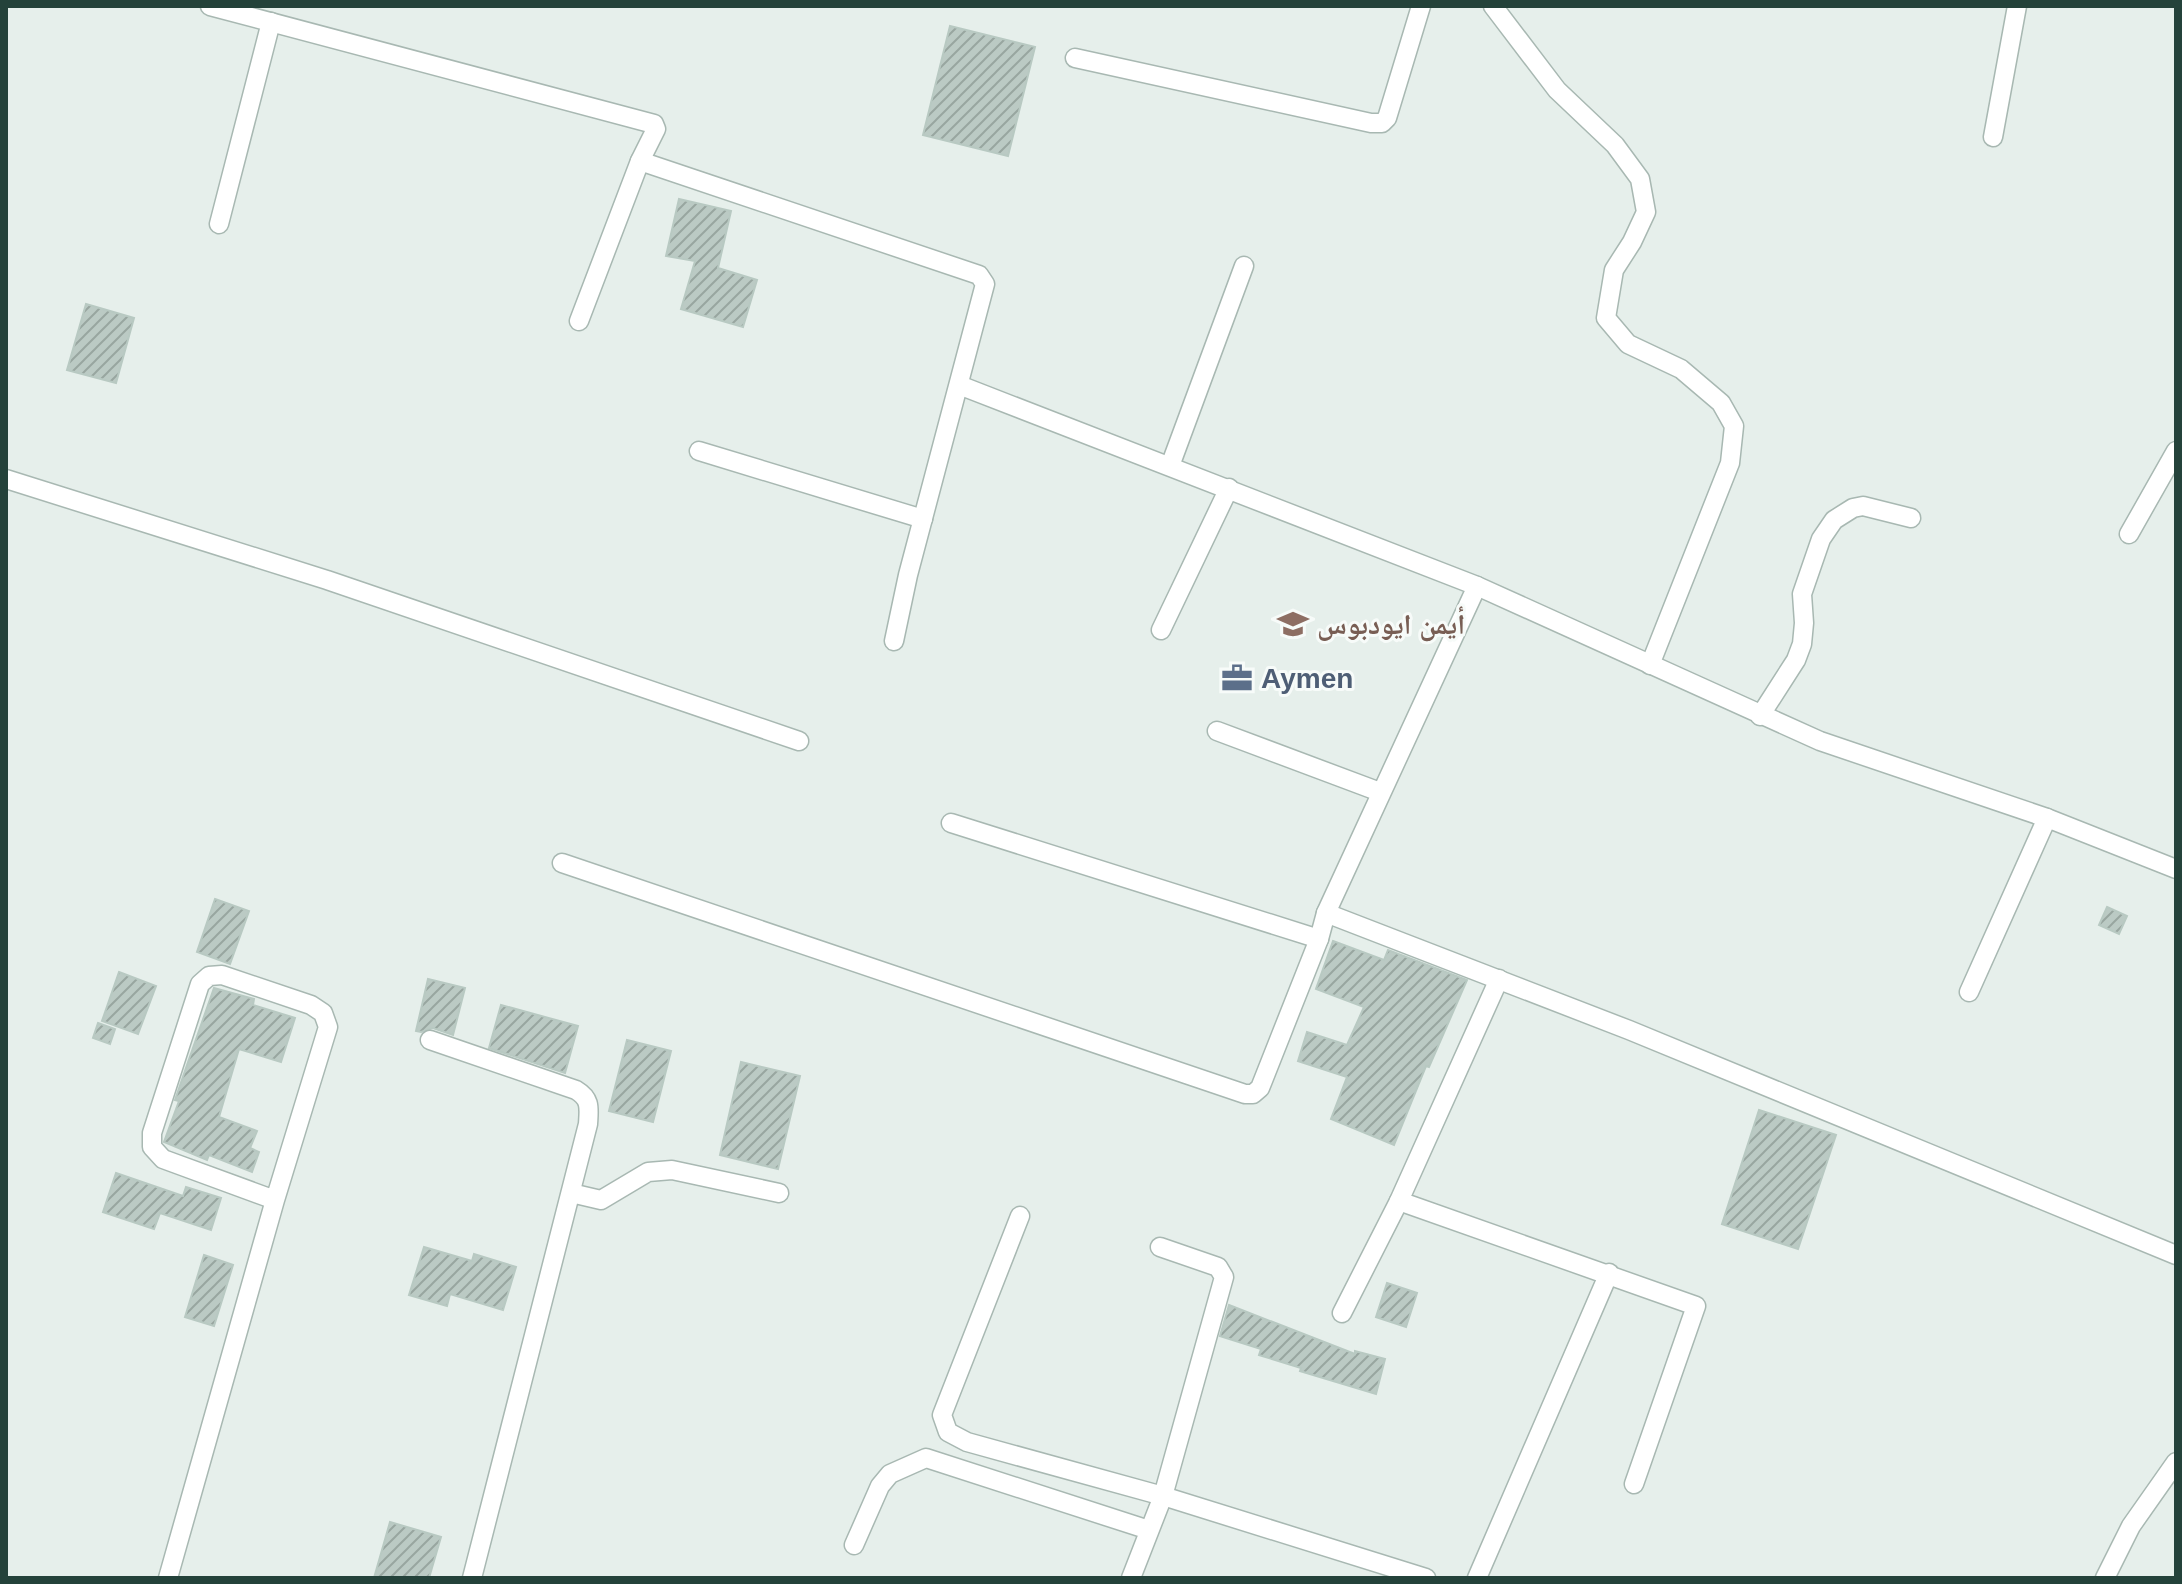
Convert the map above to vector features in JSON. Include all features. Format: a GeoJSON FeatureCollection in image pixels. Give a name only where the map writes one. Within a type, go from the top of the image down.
{"type":"FeatureCollection","features":[{"type":"Feature","properties":{"kind":"street"},"geometry":{"type":"LineString","coordinates":[[210,6],[650,121],[656,129],[640,161],[579,321]]}},
{"type":"Feature","properties":{"kind":"street"},"geometry":{"type":"LineString","coordinates":[[1075,58],[1382,123],[1387,118],[1421,6]]}},
{"type":"Feature","properties":{"kind":"street"},"geometry":{"type":"LineString","coordinates":[[1493,6],[1557,90],[1615,145],[1640,179],[1646,212],[1614,270],[1606,318],[1628,344],[1681,369],[1721,403],[1734,426],[1730,463],[1650,665]]}},
{"type":"Feature","properties":{"kind":"street"},"geometry":{"type":"LineString","coordinates":[[1993,137],[2017,6]]}},
{"type":"Feature","properties":{"kind":"street"},"geometry":{"type":"LineString","coordinates":[[219,224],[271,22]]}},
{"type":"Feature","properties":{"kind":"street"},"geometry":{"type":"LineString","coordinates":[[640,161],[979,275],[985,284],[894,641]]}},
{"type":"Feature","properties":{"kind":"street"},"geometry":{"type":"LineString","coordinates":[[1170,466],[1244,266]]}},
{"type":"Feature","properties":{"kind":"street"},"geometry":{"type":"LineString","coordinates":[[959,385],[1477,586],[1820,741],[2047,818],[2176,869]]}},
{"type":"Feature","properties":{"kind":"street"},"geometry":{"type":"LineString","coordinates":[[699,451],[923,519]]}},
{"type":"Feature","properties":{"kind":"street"},"geometry":{"type":"LineString","coordinates":[[2129,534],[2176,451]]}},
{"type":"Feature","properties":{"kind":"street"},"geometry":{"type":"LineString","coordinates":[[6,479],[327,580],[799,741]]}},
{"type":"Feature","properties":{"kind":"street"},"geometry":{"type":"LineString","coordinates":[[1161,630],[1229,488]]}},
{"type":"Feature","properties":{"kind":"street"},"geometry":{"type":"LineString","coordinates":[[1760,716],[1796,660],[1802,644],[1804,623],[1802,594],[1821,539],[1834,520],[1853,508],[1863,506],[1911,518]]}},
{"type":"Feature","properties":{"kind":"street"},"geometry":{"type":"LineString","coordinates":[[562,863],[1245,1094],[1253,1094],[1260,1088],[1319,939],[1326,913],[1477,586]]}},
{"type":"Feature","properties":{"kind":"street"},"geometry":{"type":"LineString","coordinates":[[1217,731],[1380,792]]}},
{"type":"Feature","properties":{"kind":"street"},"geometry":{"type":"LineString","coordinates":[[1969,992],[2047,818]]}},
{"type":"Feature","properties":{"kind":"street"},"geometry":{"type":"LineString","coordinates":[[951,823],[1319,939]]}},
{"type":"Feature","properties":{"kind":"street"},"geometry":{"type":"LineString","coordinates":[[1326,913],[1644,1036],[2176,1255]]}},
{"type":"Feature","properties":{"kind":"street"},"geometry":{"type":"LineString","coordinates":[[168,1578],[275,1200],[328,1027],[323,1013],[311,1005],[222,975],[209,976],[200,984],[152,1133],[152,1147],[163,1159],[275,1200]]}},
{"type":"Feature","properties":{"kind":"street"},"geometry":{"type":"LineString","coordinates":[[1342,1313],[1399,1201],[1499,979]]}},
{"type":"Feature","properties":{"kind":"street"},"geometry":{"type":"LineString","coordinates":[[430,1040],[576,1090],[586,1096],[590,1104],[571,1193],[472,1578]]}},
{"type":"Feature","properties":{"kind":"street"},"geometry":{"type":"LineString","coordinates":[[571,1193],[601,1200],[648,1172],[672,1170],[779,1193]]}},
{"type":"Feature","properties":{"kind":"street"},"geometry":{"type":"LineString","coordinates":[[1399,1201],[1696,1306],[1634,1484]]}},
{"type":"Feature","properties":{"kind":"street"},"geometry":{"type":"LineString","coordinates":[[1020,1216],[942,1415],[948,1432],[967,1442],[1163,1496],[1397,1574],[1426,1578]]}},
{"type":"Feature","properties":{"kind":"street"},"geometry":{"type":"LineString","coordinates":[[1131,1578],[1163,1496],[1224,1277],[1218,1267],[1160,1247]]}},
{"type":"Feature","properties":{"kind":"street"},"geometry":{"type":"LineString","coordinates":[[1477,1578],[1609,1273]]}},
{"type":"Feature","properties":{"kind":"street"},"geometry":{"type":"LineString","coordinates":[[854,1545],[880,1486],[890,1474],[926,1458],[1149,1530]]}},
{"type":"Feature","properties":{"kind":"street"},"geometry":{"type":"LineString","coordinates":[[2105,1578],[2131,1526],[2176,1462]]}},
{"type":"Feature","properties":{"kind":"building"},"geometry":{"type":"Polygon","coordinates":[[[950,26],[1035,47],[1008,156],[923,135],[950,26]]]}},
{"type":"Feature","properties":{"kind":"building"},"geometry":{"type":"Polygon","coordinates":[[[679,199],[731,211],[718,268],[757,280],[743,327],[681,309],[695,261],[666,256],[679,199]]]}},
{"type":"Feature","properties":{"kind":"building"},"geometry":{"type":"Polygon","coordinates":[[[86,304],[134,318],[116,383],[67,370],[86,304]]]}},
{"type":"Feature","properties":{"kind":"building"},"geometry":{"type":"Polygon","coordinates":[[[215,899],[249,911],[230,964],[197,952],[215,899]]]}},
{"type":"Feature","properties":{"kind":"building"},"geometry":{"type":"Polygon","coordinates":[[[2107,907],[2127,916],[2119,934],[2099,925],[2107,907]]]}},
{"type":"Feature","properties":{"kind":"building"},"geometry":{"type":"Polygon","coordinates":[[[1333,941],[1384,960],[1388,950],[1467,980],[1429,1067],[1426,1066],[1394,1145],[1331,1119],[1347,1077],[1298,1061],[1307,1032],[1347,1045],[1364,1007],[1316,989],[1333,941]]]}},
{"type":"Feature","properties":{"kind":"building"},"geometry":{"type":"Polygon","coordinates":[[[119,972],[156,986],[138,1034],[102,1021],[119,972]]]}},
{"type":"Feature","properties":{"kind":"building"},"geometry":{"type":"Polygon","coordinates":[[[428,979],[465,988],[453,1035],[433,1028],[416,1031],[428,979]]]}},
{"type":"Feature","properties":{"kind":"building"},"geometry":{"type":"Polygon","coordinates":[[[214,988],[254,999],[253,1005],[295,1018],[281,1062],[239,1049],[219,1117],[257,1131],[250,1148],[259,1152],[252,1172],[209,1155],[207,1160],[164,1142],[179,1101],[175,1100],[214,988]]]}},
{"type":"Feature","properties":{"kind":"building"},"geometry":{"type":"Polygon","coordinates":[[[501,1005],[578,1026],[565,1073],[489,1048],[501,1005]]]}},
{"type":"Feature","properties":{"kind":"building"},"geometry":{"type":"Polygon","coordinates":[[[98,1023],[115,1029],[110,1044],[93,1038],[98,1023]]]}},
{"type":"Feature","properties":{"kind":"building"},"geometry":{"type":"Polygon","coordinates":[[[627,1040],[671,1051],[653,1122],[609,1111],[627,1040]]]}},
{"type":"Feature","properties":{"kind":"building"},"geometry":{"type":"Polygon","coordinates":[[[741,1062],[800,1076],[778,1169],[720,1155],[741,1062]]]}},
{"type":"Feature","properties":{"kind":"building"},"geometry":{"type":"Polygon","coordinates":[[[1759,1110],[1836,1135],[1798,1249],[1722,1224],[1759,1110]]]}},
{"type":"Feature","properties":{"kind":"building"},"geometry":{"type":"Polygon","coordinates":[[[116,1173],[183,1196],[186,1187],[221,1198],[211,1230],[160,1213],[154,1229],[103,1212],[116,1173]]]}},
{"type":"Feature","properties":{"kind":"building"},"geometry":{"type":"Polygon","coordinates":[[[424,1247],[472,1261],[474,1254],[516,1267],[503,1310],[450,1294],[447,1306],[409,1295],[424,1247]]]}},
{"type":"Feature","properties":{"kind":"building"},"geometry":{"type":"Polygon","coordinates":[[[204,1255],[233,1265],[214,1326],[185,1317],[204,1255]]]}},
{"type":"Feature","properties":{"kind":"building"},"geometry":{"type":"Polygon","coordinates":[[[1387,1283],[1417,1293],[1406,1327],[1376,1317],[1387,1283]]]}},
{"type":"Feature","properties":{"kind":"building"},"geometry":{"type":"Polygon","coordinates":[[[1229,1305],[1355,1354],[1355,1351],[1385,1359],[1376,1394],[1300,1371],[1301,1368],[1259,1355],[1261,1349],[1220,1336],[1229,1305]]]}},
{"type":"Feature","properties":{"kind":"building"},"geometry":{"type":"Polygon","coordinates":[[[390,1522],[441,1537],[429,1578],[374,1578],[390,1522]]]}},
{"type":"Feature","properties":{"kind":"place","name":"أيمن ايودبوس"},"geometry":{"type":"Point","coordinates":[1293,624]}},
{"type":"Feature","properties":{"kind":"place","name":"Aymen"},"geometry":{"type":"Point","coordinates":[1237,678]}}]}
